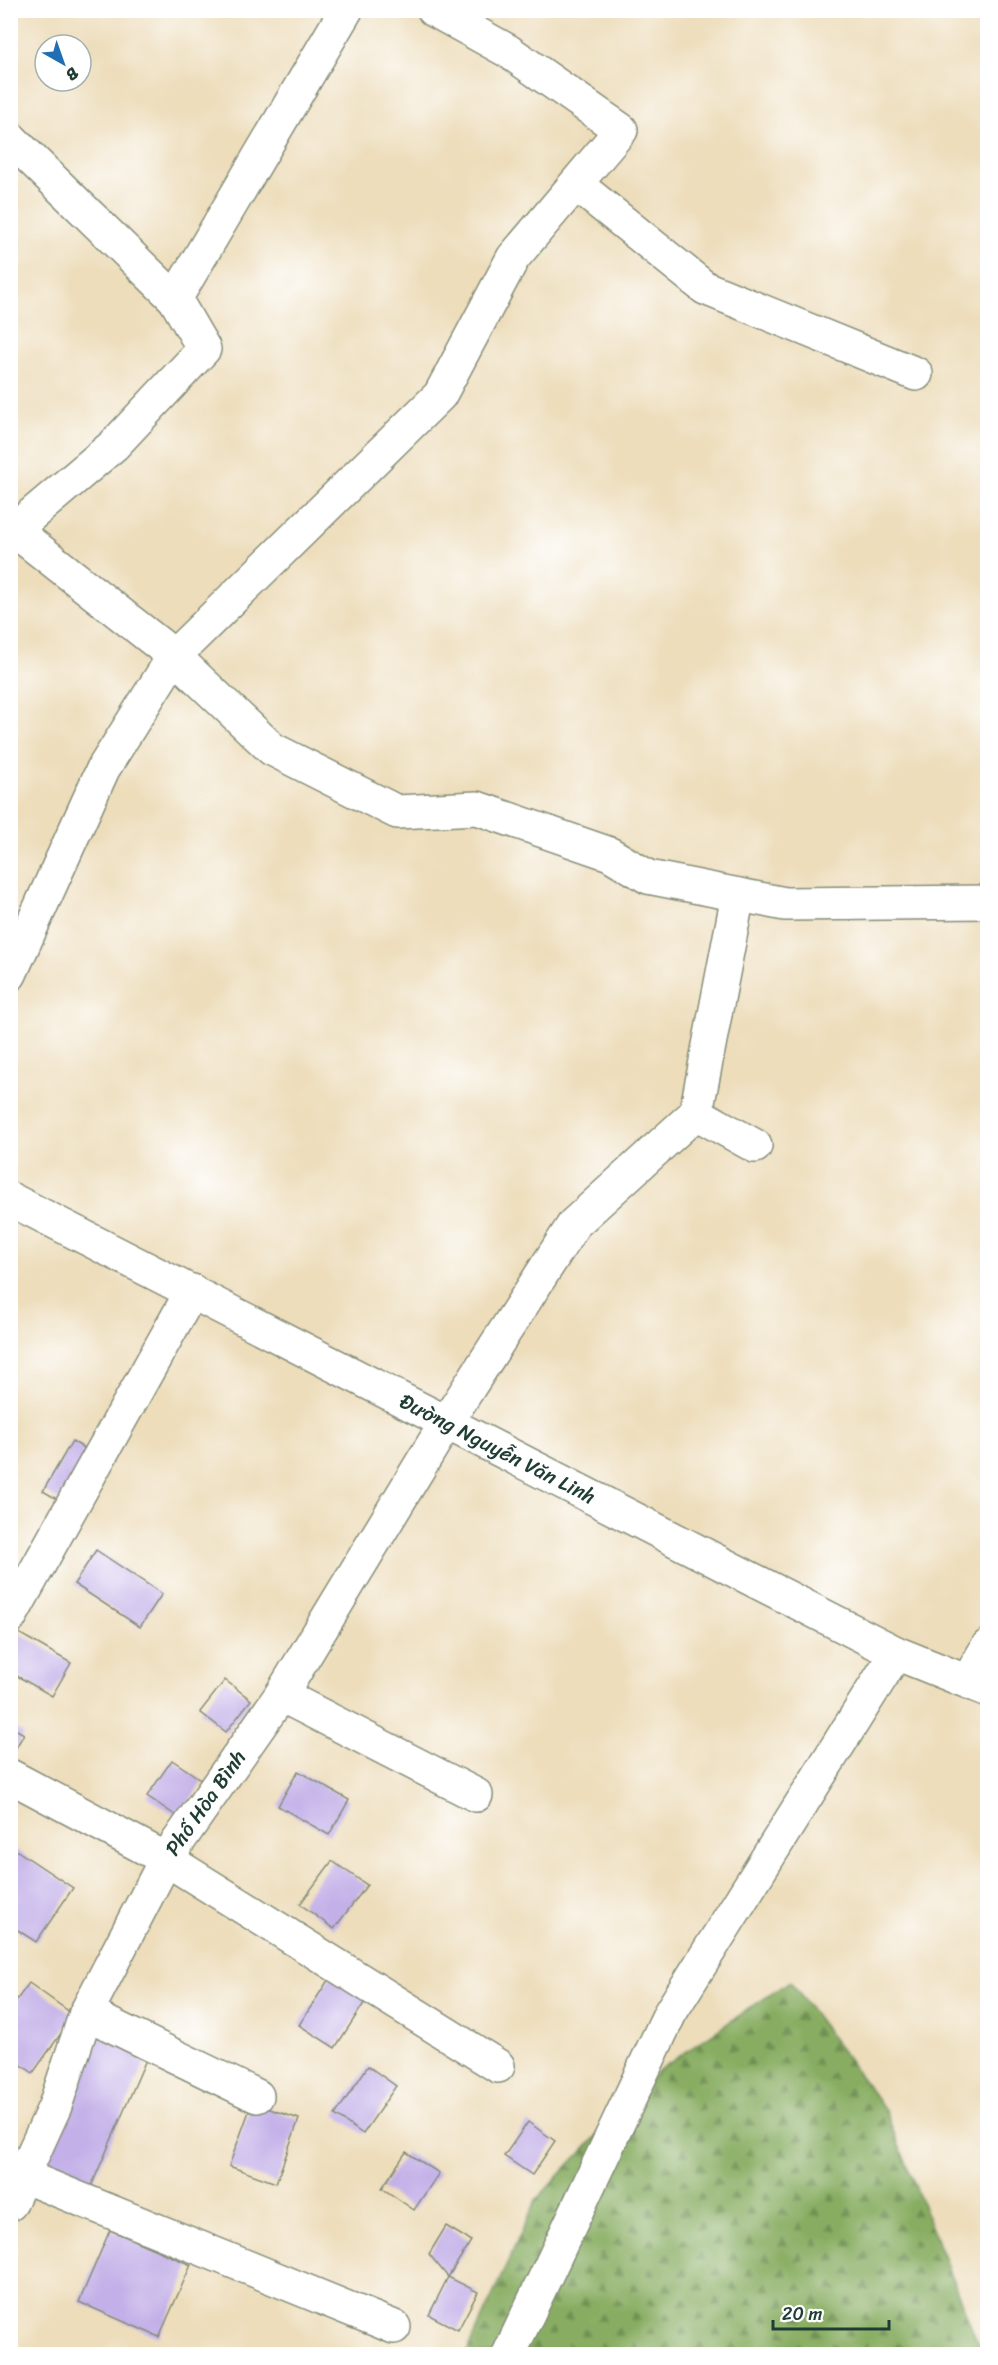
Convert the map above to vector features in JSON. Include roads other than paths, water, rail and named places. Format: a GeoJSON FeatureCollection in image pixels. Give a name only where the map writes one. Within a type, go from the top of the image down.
{"type":"FeatureCollection","features":[{"type":"Feature","properties":{"kind":"street"},"geometry":{"type":"LineString","coordinates":[[175,299],[346,10]]}},
{"type":"Feature","properties":{"kind":"street"},"geometry":{"type":"LineString","coordinates":[[10,974],[103,769],[174,656],[440,395],[513,258],[621,130],[508,51],[434,10]]}},
{"type":"Feature","properties":{"kind":"street"},"geometry":{"type":"LineString","coordinates":[[10,138],[175,299],[204,349],[114,445],[10,535]]}},
{"type":"Feature","properties":{"kind":"street"},"geometry":{"type":"LineString","coordinates":[[576,184],[705,288],[916,374]]}},
{"type":"Feature","properties":{"kind":"street"},"geometry":{"type":"LineString","coordinates":[[10,535],[24,538],[174,656],[272,749],[397,812],[477,808],[610,854],[648,877],[785,904],[987,902]]}},
{"type":"Feature","properties":{"kind":"street"},"geometry":{"type":"LineString","coordinates":[[738,895],[696,1113],[755,1146]]}},
{"type":"Feature","properties":{"kind":"street","name":"Phố Hòa Bình"},"geometry":{"type":"LineString","coordinates":[[19,2171],[55,2106],[86,2013],[166,1860],[280,1695],[446,1423],[574,1224],[696,1113]]}},
{"type":"Feature","properties":{"kind":"street","name":"Đường Nguyễn Văn Linh"},"geometry":{"type":"LineString","coordinates":[[10,1198],[896,1653],[978,1686]]}},
{"type":"Feature","properties":{"kind":"street"},"geometry":{"type":"LineString","coordinates":[[10,1617],[192,1292]]}},
{"type":"Feature","properties":{"kind":"street"},"geometry":{"type":"LineString","coordinates":[[978,1686],[987,1646]]}},
{"type":"Feature","properties":{"kind":"street"},"geometry":{"type":"LineString","coordinates":[[509,2355],[670,2013],[896,1653]]}},
{"type":"Feature","properties":{"kind":"street"},"geometry":{"type":"LineString","coordinates":[[280,1695],[476,1795]]}},
{"type":"Feature","properties":{"kind":"street"},"geometry":{"type":"LineString","coordinates":[[10,1776],[166,1860],[498,2066]]}},
{"type":"Feature","properties":{"kind":"street"},"geometry":{"type":"LineString","coordinates":[[86,2013],[257,2096]]}},
{"type":"Feature","properties":{"kind":"street"},"geometry":{"type":"LineString","coordinates":[[19,2171],[394,2327]]}}]}
